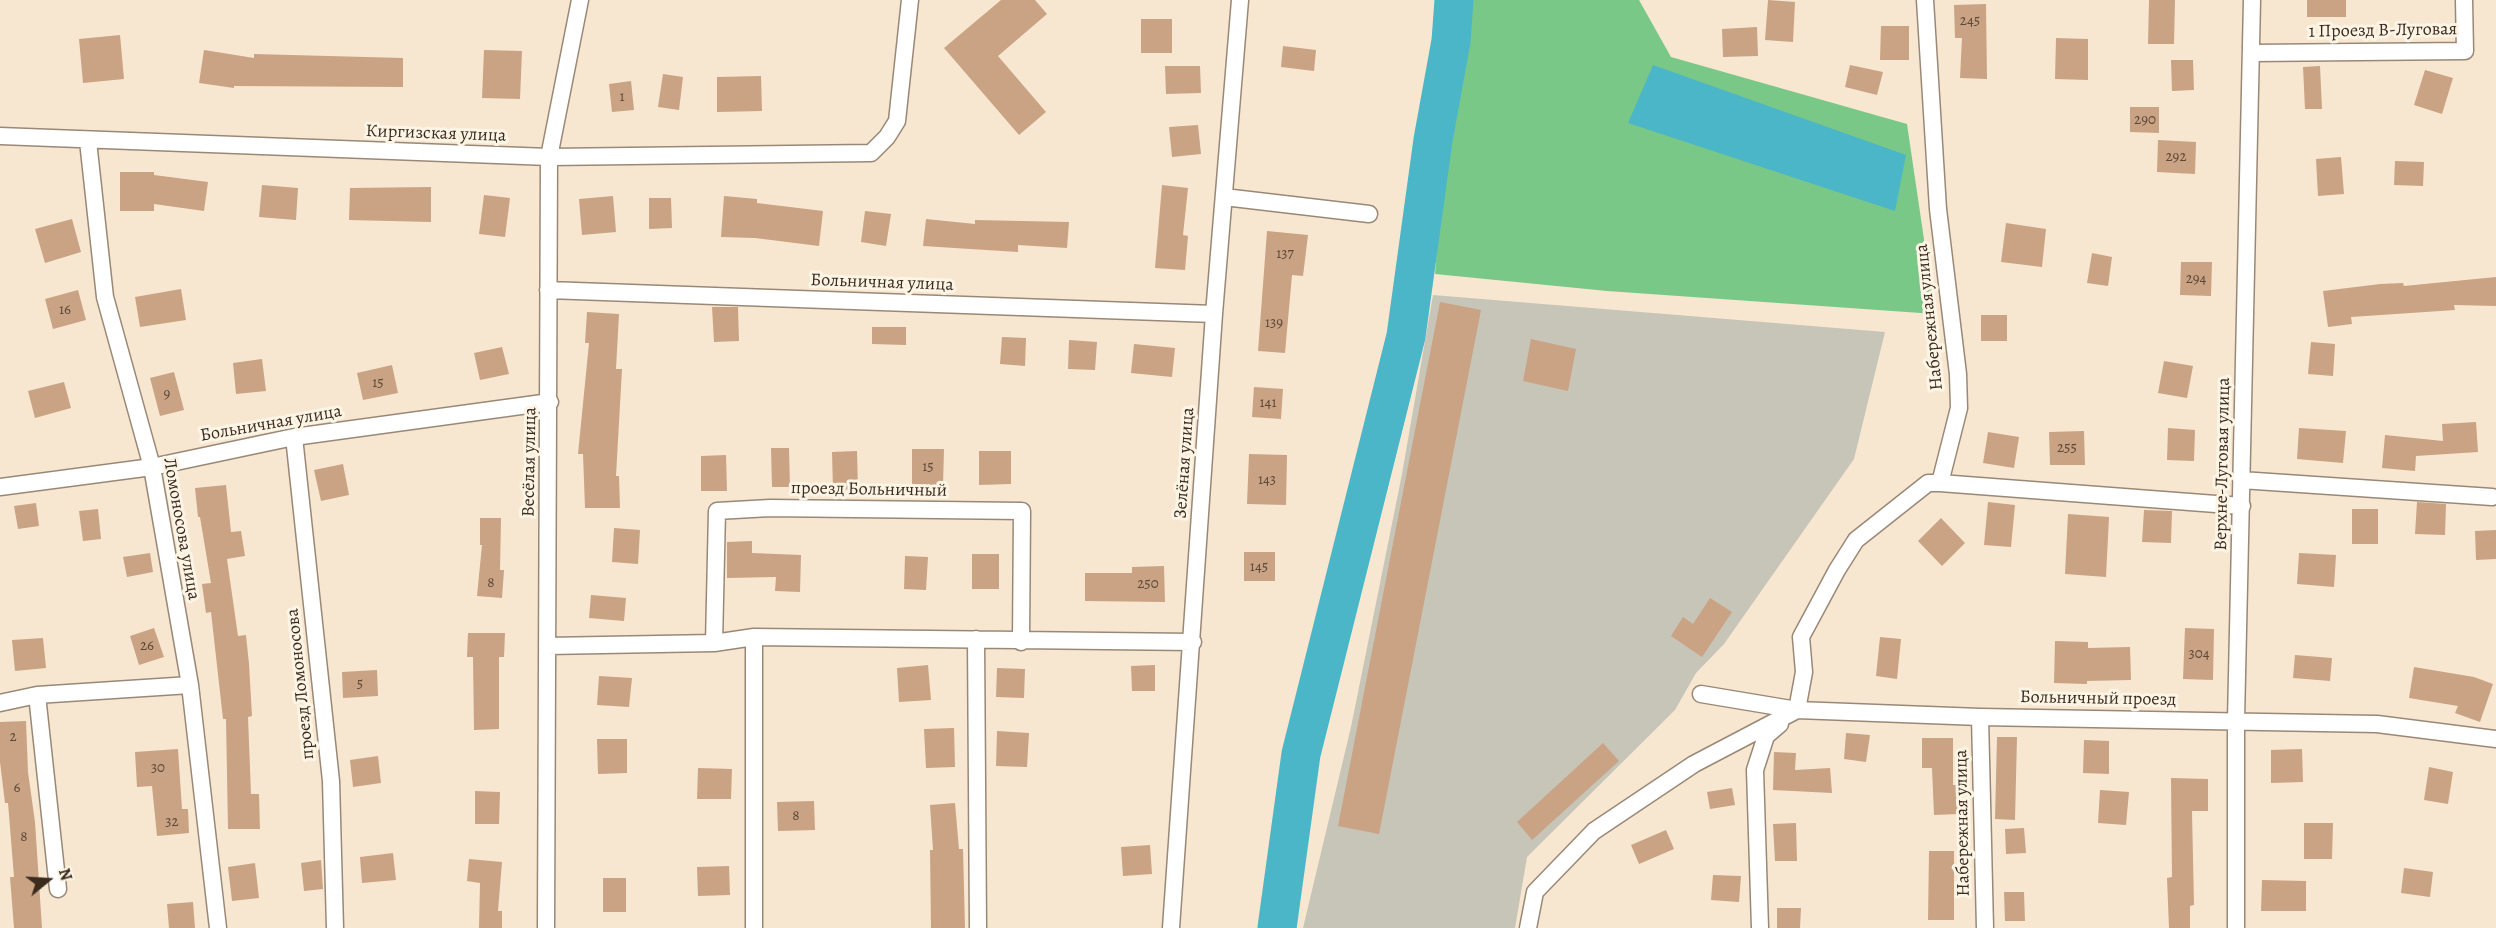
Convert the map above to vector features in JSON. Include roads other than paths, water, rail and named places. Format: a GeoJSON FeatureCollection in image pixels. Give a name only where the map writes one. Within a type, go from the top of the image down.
{"type":"FeatureCollection","features":[{"type":"Feature","properties":{"kind":"street","name":"Весёлая улица"},"geometry":{"type":"LineString","coordinates":[[546,928],[550,402],[549,157],[580,0]]}},
{"type":"Feature","properties":{"kind":"street","name":"Киргизская улица"},"geometry":{"type":"LineString","coordinates":[[0,136],[549,157],[871,153],[887,137],[897,121],[910,0]]}},
{"type":"Feature","properties":{"kind":"street","name":"Зелёная улица"},"geometry":{"type":"LineString","coordinates":[[1171,928],[1214,314],[1240,0]]}},
{"type":"Feature","properties":{"kind":"street","name":"Набережная улица"},"geometry":{"type":"LineString","coordinates":[[1925,0],[1938,209],[1959,408],[1940,483]]}},
{"type":"Feature","properties":{"kind":"street","name":"Верхне-Луговая улица"},"geometry":{"type":"LineString","coordinates":[[2236,928],[2236,720],[2252,0]]}},
{"type":"Feature","properties":{"kind":"street","name":"1 Проезд В-Луговая"},"geometry":{"type":"LineString","coordinates":[[2252,53],[2465,51],[2464,0]]}},
{"type":"Feature","properties":{"kind":"street","name":"Ломоносова улица"},"geometry":{"type":"LineString","coordinates":[[88,141],[105,297],[152,467],[190,685],[218,928]]}},
{"type":"Feature","properties":{"kind":"street"},"geometry":{"type":"LineString","coordinates":[[1224,197],[1369,214]]}},
{"type":"Feature","properties":{"kind":"street","name":"Больничная улица"},"geometry":{"type":"LineString","coordinates":[[548,290],[1214,314]]}},
{"type":"Feature","properties":{"kind":"street","name":"Больничная улица"},"geometry":{"type":"LineString","coordinates":[[0,487],[152,467],[294,437],[550,402]]}},
{"type":"Feature","properties":{"kind":"street","name":"проезд Ломоносова"},"geometry":{"type":"LineString","coordinates":[[294,437],[331,781],[335,928]]}},
{"type":"Feature","properties":{"kind":"street"},"geometry":{"type":"LineString","coordinates":[[2241,480],[2493,497]]}},
{"type":"Feature","properties":{"kind":"street"},"geometry":{"type":"LineString","coordinates":[[1760,928],[1755,770],[1766,736],[1797,710],[1804,672],[1801,637],[1856,540],[1928,483],[2242,506]]}},
{"type":"Feature","properties":{"kind":"street","name":"проезд Больничный"},"geometry":{"type":"LineString","coordinates":[[714,643],[717,511],[770,508],[1022,511],[1020,642]]}},
{"type":"Feature","properties":{"kind":"street"},"geometry":{"type":"LineString","coordinates":[[547,646],[714,643],[754,637],[976,639],[1020,642],[1192,642]]}},
{"type":"Feature","properties":{"kind":"street"},"geometry":{"type":"LineString","coordinates":[[754,637],[754,928]]}},
{"type":"Feature","properties":{"kind":"street"},"geometry":{"type":"LineString","coordinates":[[976,639],[978,928]]}},
{"type":"Feature","properties":{"kind":"street"},"geometry":{"type":"LineString","coordinates":[[0,703],[37,695],[190,685]]}},
{"type":"Feature","properties":{"kind":"street","name":"Больничный проезд"},"geometry":{"type":"LineString","coordinates":[[1701,694],[1797,710],[1980,717],[2377,724],[2496,739]]}},
{"type":"Feature","properties":{"kind":"street"},"geometry":{"type":"LineString","coordinates":[[37,695],[58,889]]}},
{"type":"Feature","properties":{"kind":"street"},"geometry":{"type":"LineString","coordinates":[[1528,928],[1535,892],[1594,831],[1694,764],[1797,710]]}},
{"type":"Feature","properties":{"kind":"street","name":"Набережная улица"},"geometry":{"type":"LineString","coordinates":[[1980,717],[1985,928]]}},
{"type":"Feature","properties":{"kind":"water"},"geometry":{"type":"Polygon","coordinates":[[[1653,65],[1906,155],[1895,211],[1628,123],[1653,65]]]}},
{"type":"Feature","properties":{"kind":"waterway"},"geometry":{"type":"LineString","coordinates":[[1277,928],[1301,754],[1406,336],[1433,140],[1451,41],[1454,0]]}}]}
